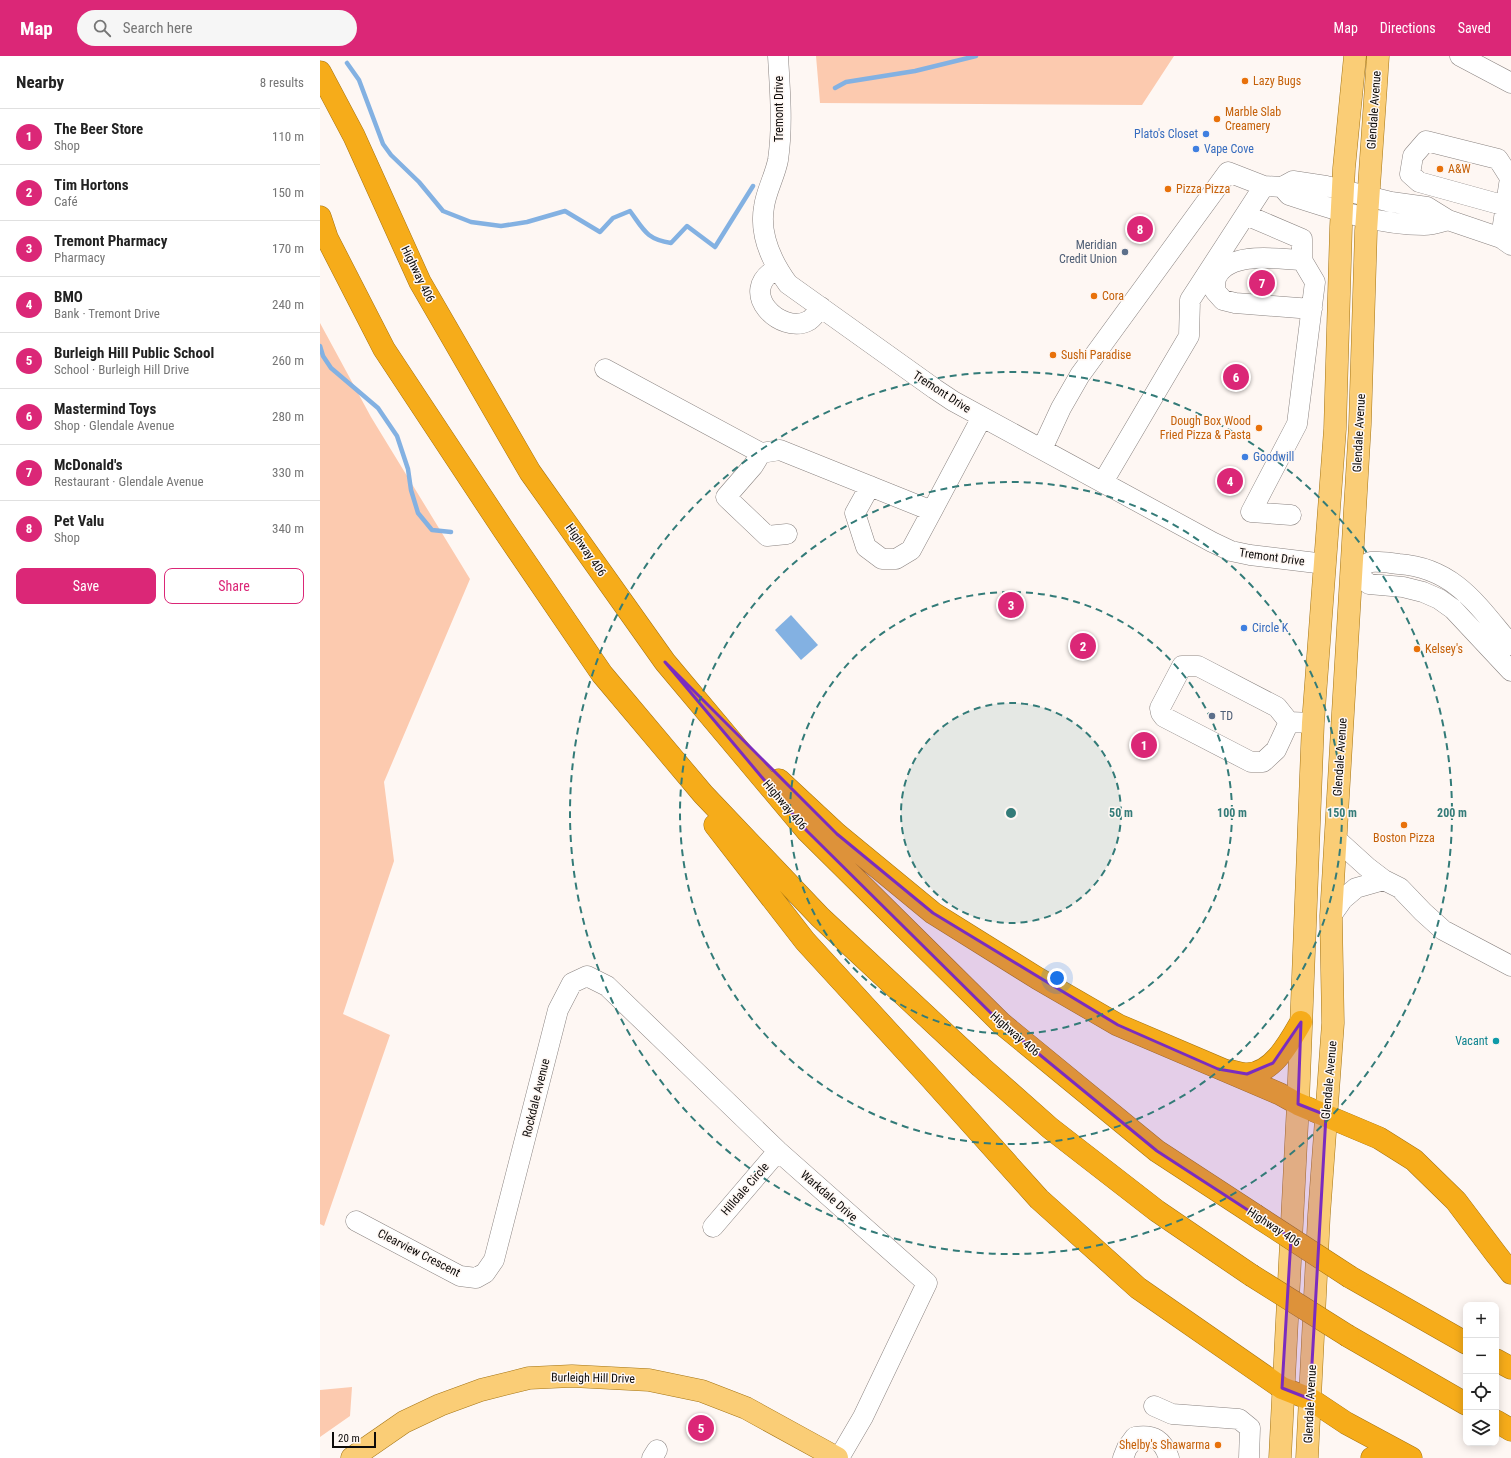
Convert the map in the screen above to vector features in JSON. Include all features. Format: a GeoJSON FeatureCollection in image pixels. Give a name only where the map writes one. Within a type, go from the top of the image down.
{"type":"FeatureCollection","features":[{"type":"Feature","properties":{"kind":"highway"},"geometry":{"type":"LineString","coordinates":[[326,56],[354,136]]}},
{"type":"Feature","properties":{"kind":"highway","name":"Highway 406"},"geometry":{"type":"LineString","coordinates":[[320,72],[354,136],[420,282],[530,472],[665,662],[807,831],[1001,1023],[1157,1151],[1350,1277],[1463,1341]]}},
{"type":"Feature","properties":{"kind":"highway"},"geometry":{"type":"LineString","coordinates":[[322,225],[384,348],[503,529],[602,674],[708,816],[805,941],[926,1073],[1038,1199],[1138,1288],[1282,1388],[1310,1399],[1346,1423],[1411,1458]]}},
{"type":"Feature","properties":{"kind":"highway"},"geometry":{"type":"LineString","coordinates":[[665,662],[775,776],[837,834],[933,913],[1037,978],[1118,1025],[1379,1138],[1414,1160],[1456,1201],[1511,1273]]}},
{"type":"Feature","properties":{"kind":"highway"},"geometry":{"type":"LineString","coordinates":[[602,674],[703,794],[820,917],[902,995],[1050,1128],[1157,1211],[1251,1275],[1348,1336],[1463,1402]]}},
{"type":"Feature","properties":{"kind":"highway"},"geometry":{"type":"LineString","coordinates":[[1218,1069],[1247,1074],[1257,1072],[1273,1063],[1302,1022]]}},
{"type":"Feature","properties":{"kind":"highway"},"geometry":{"type":"LineString","coordinates":[[1499,1362],[1511,1368]]}},
{"type":"Feature","properties":{"kind":"highway"},"geometry":{"type":"LineString","coordinates":[[1499,1423],[1511,1430]]}},
{"type":"Feature","properties":{"kind":"highway"},"geometry":{"type":"LineString","coordinates":[[1372,1458],[1378,1458]]}},
{"type":"Feature","properties":{"kind":"main road","name":"Glendale Avenue"},"geometry":{"type":"LineString","coordinates":[[1280,1458],[1282,1388],[1302,1022],[1313,723],[1335,429],[1343,190],[1354,56]]}},
{"type":"Feature","properties":{"kind":"main road","name":"Glendale Avenue"},"geometry":{"type":"LineString","coordinates":[[1307,1458],[1319,1215],[1334,1023],[1331,916],[1360,424],[1366,218],[1378,56]]}},
{"type":"Feature","properties":{"kind":"main road"},"geometry":{"type":"LineString","coordinates":[[1325,564],[1352,571]]}},
{"type":"Feature","properties":{"kind":"main road","name":"Burleigh Hill Drive"},"geometry":{"type":"LineString","coordinates":[[352,1458],[404,1422],[454,1400],[481,1390],[529,1378],[572,1376],[649,1380],[702,1391],[746,1408],[838,1458]]}},
{"type":"Feature","properties":{"kind":"street","name":"Tremont Drive"},"geometry":{"type":"LineString","coordinates":[[778,56],[781,113],[778,161],[763,214],[764,236],[776,269],[788,284],[934,390],[1212,542],[1231,551],[1250,555],[1325,564]]}},
{"type":"Feature","properties":{"kind":"street"},"geometry":{"type":"LineString","coordinates":[[1460,56],[1511,83]]}},
{"type":"Feature","properties":{"kind":"street"},"geometry":{"type":"LineString","coordinates":[[1103,482],[1188,336],[1190,300],[1246,215],[1273,187],[1293,181],[1343,190],[1391,202],[1427,207],[1448,220],[1506,241],[1506,206],[1510,178],[1498,159],[1426,141],[1413,156],[1410,174],[1419,182],[1506,206]]}},
{"type":"Feature","properties":{"kind":"street"},"geometry":{"type":"LineString","coordinates":[[1042,449],[1061,408],[1080,375],[1228,172],[1273,187],[1289,195],[1366,218],[1425,225],[1448,220]]}},
{"type":"Feature","properties":{"kind":"street"},"geometry":{"type":"LineString","coordinates":[[1246,215],[1302,239],[1302,260],[1315,282],[1297,424],[1251,512],[1291,515]]}},
{"type":"Feature","properties":{"kind":"street"},"geometry":{"type":"LineString","coordinates":[[1302,260],[1252,258],[1235,262],[1224,266],[1216,277],[1215,291],[1223,300],[1235,303],[1312,309]]}},
{"type":"Feature","properties":{"kind":"street"},"geometry":{"type":"LineString","coordinates":[[776,269],[770,272],[760,288],[760,299],[766,309],[776,317],[796,324],[808,321],[821,307]]}},
{"type":"Feature","properties":{"kind":"street"},"geometry":{"type":"LineString","coordinates":[[605,369],[761,452],[780,450],[932,511]]}},
{"type":"Feature","properties":{"kind":"street"},"geometry":{"type":"LineString","coordinates":[[870,486],[855,513],[866,546],[882,559],[896,559],[911,550],[982,417]]}},
{"type":"Feature","properties":{"kind":"street"},"geometry":{"type":"LineString","coordinates":[[761,452],[754,466],[726,497],[767,536],[787,534]]}},
{"type":"Feature","properties":{"kind":"street"},"geometry":{"type":"LineString","coordinates":[[1511,645],[1466,593],[1447,578],[1428,569],[1399,564],[1371,562],[1352,571],[1369,584],[1403,587],[1423,592],[1439,599],[1452,609],[1511,671]]}},
{"type":"Feature","properties":{"kind":"street"},"geometry":{"type":"LineString","coordinates":[[1289,722],[1276,750],[1263,762],[1251,762],[1164,717],[1160,713],[1160,708],[1182,666],[1198,666],[1277,707],[1289,722],[1313,723]]}},
{"type":"Feature","properties":{"kind":"street"},"geometry":{"type":"LineString","coordinates":[[1335,838],[1384,880],[1400,888],[1443,930],[1511,966]]}},
{"type":"Feature","properties":{"kind":"street"},"geometry":{"type":"LineString","coordinates":[[1331,916],[1343,899],[1356,888],[1384,880]]}},
{"type":"Feature","properties":{"kind":"street","name":"Warkdale Drive"},"geometry":{"type":"LineString","coordinates":[[587,976],[607,986],[778,1151],[927,1283],[863,1417],[838,1458]]}},
{"type":"Feature","properties":{"kind":"street","name":"Rockdale Avenue"},"geometry":{"type":"LineString","coordinates":[[502,1231],[558,1010],[572,983],[587,976]]}},
{"type":"Feature","properties":{"kind":"street","name":"Hilldale Circle"},"geometry":{"type":"LineString","coordinates":[[713,1227],[778,1151]]}},
{"type":"Feature","properties":{"kind":"street","name":"Clearview Crescent"},"geometry":{"type":"LineString","coordinates":[[356,1221],[460,1276],[476,1278],[485,1273],[494,1260],[502,1231]]}},
{"type":"Feature","properties":{"kind":"street"},"geometry":{"type":"LineString","coordinates":[[1154,1406],[1172,1414],[1239,1419],[1250,1428],[1249,1458]]}},
{"type":"Feature","properties":{"kind":"street"},"geometry":{"type":"LineString","coordinates":[[1123,1458],[1127,1448],[1135,1437],[1145,1435],[1160,1440],[1169,1458]]}},
{"type":"Feature","properties":{"kind":"highlighted area"},"geometry":{"type":"Polygon","coordinates":[[[665,662],[837,834],[933,913],[1118,1025],[1218,1069],[1247,1074],[1273,1063],[1301,1022],[1298,1104],[1326,1115],[1310,1399],[1282,1388],[1291,1238],[1157,1151],[1001,1023],[807,831],[665,662]]]}},
{"type":"Feature","properties":{"kind":"shaded area"},"geometry":{"type":"Polygon","coordinates":[[[816,56],[1174,56],[1142,105],[820,103],[816,56]]]}},
{"type":"Feature","properties":{"kind":"shaded area"},"geometry":{"type":"Polygon","coordinates":[[[320,323],[371,417],[470,579],[384,782],[394,861],[343,1014],[390,1035],[324,1226],[320,1224],[320,323]]]}},
{"type":"Feature","properties":{"kind":"shaded area"},"geometry":{"type":"Polygon","coordinates":[[[352,1387],[350,1416],[320,1437],[320,1390],[352,1387]]]}},
{"type":"Feature","properties":{"kind":"water"},"geometry":{"type":"Polygon","coordinates":[[[791,615],[818,645],[801,660],[775,630],[791,615]]]}},
{"type":"Feature","properties":{"kind":"waterway"},"geometry":{"type":"LineString","coordinates":[[835,88],[846,82],[915,71],[976,56]]}},
{"type":"Feature","properties":{"kind":"waterway"},"geometry":{"type":"LineString","coordinates":[[347,63],[359,80],[383,144],[391,155],[419,182],[443,211],[471,222],[501,226],[527,222],[565,211],[600,232],[613,218],[630,211],[646,233],[656,239],[671,243],[687,226],[715,247],[753,186]]}},
{"type":"Feature","properties":{"kind":"waterway"},"geometry":{"type":"LineString","coordinates":[[320,346],[323,356],[331,368],[378,408],[397,436],[408,469],[411,490],[418,513],[432,530],[451,532]]}},
{"type":"Feature","properties":{"kind":"place","name":"Lazy Bugs"},"geometry":{"type":"Point","coordinates":[1245,81]}},
{"type":"Feature","properties":{"kind":"place","name":"Marble Slab Creamery"},"geometry":{"type":"Point","coordinates":[1217,119]}},
{"type":"Feature","properties":{"kind":"place","name":"Plato's Closet"},"geometry":{"type":"Point","coordinates":[1206,134]}},
{"type":"Feature","properties":{"kind":"place","name":"Vape Cove"},"geometry":{"type":"Point","coordinates":[1196,149]}},
{"type":"Feature","properties":{"kind":"place","name":"A&W"},"geometry":{"type":"Point","coordinates":[1440,169]}},
{"type":"Feature","properties":{"kind":"place","name":"Pizza Pizza"},"geometry":{"type":"Point","coordinates":[1168,189]}},
{"type":"Feature","properties":{"kind":"place","name":"Pet Valu"},"geometry":{"type":"Point","coordinates":[1140,229]}},
{"type":"Feature","properties":{"kind":"place","name":"Meridian Credit Union"},"geometry":{"type":"Point","coordinates":[1125,252]}},
{"type":"Feature","properties":{"kind":"place","name":"McDonald's"},"geometry":{"type":"Point","coordinates":[1262,283]}},
{"type":"Feature","properties":{"kind":"place","name":"Cora"},"geometry":{"type":"Point","coordinates":[1094,296]}},
{"type":"Feature","properties":{"kind":"place","name":"Sushi Paradise"},"geometry":{"type":"Point","coordinates":[1053,355]}},
{"type":"Feature","properties":{"kind":"place","name":"Mastermind Toys"},"geometry":{"type":"Point","coordinates":[1236,377]}},
{"type":"Feature","properties":{"kind":"place","name":"Dough Box Wood Fried Pizza & Pasta"},"geometry":{"type":"Point","coordinates":[1259,428]}},
{"type":"Feature","properties":{"kind":"place","name":"Goodwill"},"geometry":{"type":"Point","coordinates":[1245,457]}},
{"type":"Feature","properties":{"kind":"place","name":"BMO"},"geometry":{"type":"Point","coordinates":[1230,481]}},
{"type":"Feature","properties":{"kind":"place","name":"Tremont Pharmacy"},"geometry":{"type":"Point","coordinates":[1011,605]}},
{"type":"Feature","properties":{"kind":"place","name":"Circle K"},"geometry":{"type":"Point","coordinates":[1244,628]}},
{"type":"Feature","properties":{"kind":"place","name":"Tim Hortons"},"geometry":{"type":"Point","coordinates":[1083,646]}},
{"type":"Feature","properties":{"kind":"place","name":"Kelsey's"},"geometry":{"type":"Point","coordinates":[1417,649]}},
{"type":"Feature","properties":{"kind":"place","name":"TD"},"geometry":{"type":"Point","coordinates":[1212,716]}},
{"type":"Feature","properties":{"kind":"place","name":"The Beer Store"},"geometry":{"type":"Point","coordinates":[1144,745]}},
{"type":"Feature","properties":{"kind":"place","name":"Boston Pizza"},"geometry":{"type":"Point","coordinates":[1404,825]}},
{"type":"Feature","properties":{"kind":"place","name":"Vacant"},"geometry":{"type":"Point","coordinates":[1496,1041]}},
{"type":"Feature","properties":{"kind":"place","name":"Burleigh Hill Public School"},"geometry":{"type":"Point","coordinates":[701,1428]}},
{"type":"Feature","properties":{"kind":"place","name":"Shelby's Shawarma"},"geometry":{"type":"Point","coordinates":[1218,1445]}}]}
